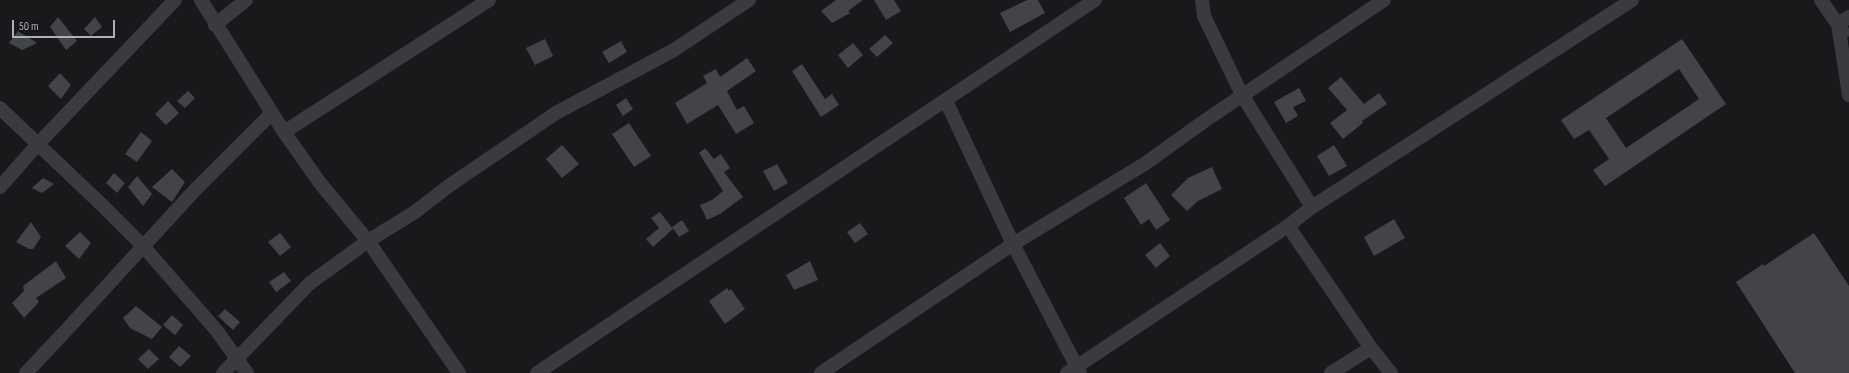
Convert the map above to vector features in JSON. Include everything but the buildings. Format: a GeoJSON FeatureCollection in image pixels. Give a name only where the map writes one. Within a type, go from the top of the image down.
{"type":"FeatureCollection","features":[{"type":"Feature","properties":{"kind":"street"},"geometry":{"type":"LineString","coordinates":[[0,187],[38,144],[175,0]]}},
{"type":"Feature","properties":{"kind":"street"},"geometry":{"type":"LineString","coordinates":[[201,0],[215,25],[284,132],[320,183],[368,241],[459,373]]}},
{"type":"Feature","properties":{"kind":"street"},"geometry":{"type":"LineString","coordinates":[[215,25],[246,0]]}},
{"type":"Feature","properties":{"kind":"street"},"geometry":{"type":"LineString","coordinates":[[284,132],[489,0]]}},
{"type":"Feature","properties":{"kind":"street"},"geometry":{"type":"LineString","coordinates":[[223,373],[310,283],[368,241],[415,212],[450,185],[556,113],[674,50],[749,0]]}},
{"type":"Feature","properties":{"kind":"street"},"geometry":{"type":"LineString","coordinates":[[537,373],[1095,0]]}},
{"type":"Feature","properties":{"kind":"street"},"geometry":{"type":"LineString","coordinates":[[1202,0],[1204,16],[1242,96],[1312,208]]}},
{"type":"Feature","properties":{"kind":"street"},"geometry":{"type":"LineString","coordinates":[[821,373],[1013,244],[1146,163],[1202,122],[1384,0]]}},
{"type":"Feature","properties":{"kind":"street"},"geometry":{"type":"LineString","coordinates":[[946,101],[1074,371],[1288,226],[1312,208],[1632,0]]}},
{"type":"Feature","properties":{"kind":"street"},"geometry":{"type":"LineString","coordinates":[[1821,0],[1844,20],[1849,41]]}},
{"type":"Feature","properties":{"kind":"street"},"geometry":{"type":"LineString","coordinates":[[1844,20],[1849,95]]}},
{"type":"Feature","properties":{"kind":"street"},"geometry":{"type":"LineString","coordinates":[[0,108],[143,246],[217,331],[247,373]]}},
{"type":"Feature","properties":{"kind":"street"},"geometry":{"type":"LineString","coordinates":[[26,373],[194,191],[272,113]]}},
{"type":"Feature","properties":{"kind":"street"},"geometry":{"type":"LineString","coordinates":[[1288,226],[1371,348],[1391,373]]}},
{"type":"Feature","properties":{"kind":"street"},"geometry":{"type":"LineString","coordinates":[[1331,373],[1371,348]]}}]}
